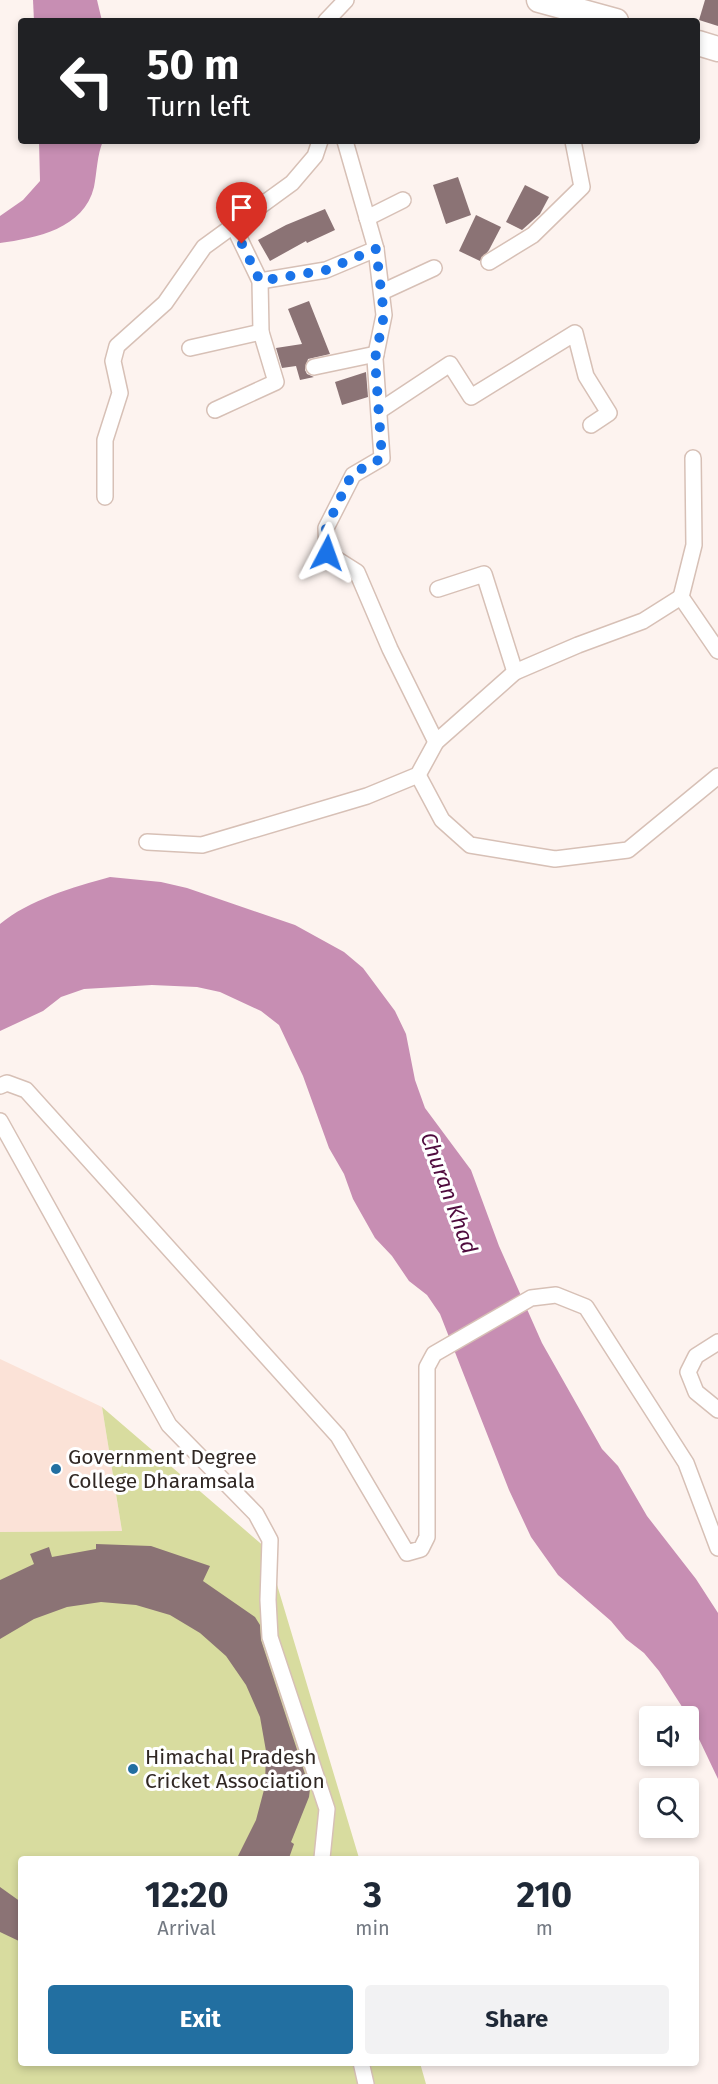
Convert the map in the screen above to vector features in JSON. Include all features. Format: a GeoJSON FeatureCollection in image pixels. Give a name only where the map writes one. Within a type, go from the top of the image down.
{"type":"FeatureCollection","features":[{"type":"Feature","properties":{"kind":"main road"},"geometry":{"type":"LineString","coordinates":[[539,0],[581,16]]}},
{"type":"Feature","properties":{"kind":"main road"},"geometry":{"type":"LineString","coordinates":[[700,44],[718,49]]}},
{"type":"Feature","properties":{"kind":"street"},"geometry":{"type":"LineString","coordinates":[[329,18],[346,0]]}},
{"type":"Feature","properties":{"kind":"street"},"geometry":{"type":"LineString","coordinates":[[105,497],[105,440],[120,393],[113,361],[117,346],[165,303],[204,247],[292,183],[315,156],[319,144]]}},
{"type":"Feature","properties":{"kind":"street"},"geometry":{"type":"LineString","coordinates":[[346,144],[376,249],[384,315],[376,354],[382,458],[352,474],[326,528],[327,553],[357,572],[390,649],[436,742]]}},
{"type":"Feature","properties":{"kind":"street"},"geometry":{"type":"LineString","coordinates":[[489,262],[533,235],[582,187],[574,144]]}},
{"type":"Feature","properties":{"kind":"street"},"geometry":{"type":"LineString","coordinates":[[367,218],[404,200]]}},
{"type":"Feature","properties":{"kind":"street"},"geometry":{"type":"LineString","coordinates":[[214,410],[276,382],[261,332],[260,281],[232,225]]}},
{"type":"Feature","properties":{"kind":"street"},"geometry":{"type":"LineString","coordinates":[[260,281],[326,270],[376,249]]}},
{"type":"Feature","properties":{"kind":"street"},"geometry":{"type":"LineString","coordinates":[[381,292],[434,268]]}},
{"type":"Feature","properties":{"kind":"street"},"geometry":{"type":"LineString","coordinates":[[190,348],[261,332]]}},
{"type":"Feature","properties":{"kind":"street"},"geometry":{"type":"LineString","coordinates":[[379,411],[450,364],[471,396],[575,333],[586,376],[609,413],[591,425]]}},
{"type":"Feature","properties":{"kind":"street"},"geometry":{"type":"LineString","coordinates":[[314,367],[376,354]]}},
{"type":"Feature","properties":{"kind":"street"},"geometry":{"type":"LineString","coordinates":[[147,842],[202,845],[367,796],[418,775],[436,742],[515,672],[643,621],[681,597],[694,545],[693,458]]}},
{"type":"Feature","properties":{"kind":"street"},"geometry":{"type":"LineString","coordinates":[[438,589],[484,574],[515,672]]}},
{"type":"Feature","properties":{"kind":"street"},"geometry":{"type":"LineString","coordinates":[[681,597],[718,651]]}},
{"type":"Feature","properties":{"kind":"street"},"geometry":{"type":"LineString","coordinates":[[418,775],[442,820],[470,844],[555,859],[628,849],[718,776]]}},
{"type":"Feature","properties":{"kind":"street"},"geometry":{"type":"LineString","coordinates":[[0,1086],[7,1083],[26,1090],[338,1436],[407,1553],[422,1549],[427,1537],[426,1367],[434,1354],[531,1298],[556,1295],[586,1307],[686,1463],[718,1548]]}},
{"type":"Feature","properties":{"kind":"street"},"geometry":{"type":"LineString","coordinates":[[0,1121],[169,1425],[256,1514],[270,1540],[267,1600],[270,1637],[327,1809],[322,1856]]}},
{"type":"Feature","properties":{"kind":"street"},"geometry":{"type":"LineString","coordinates":[[718,1342],[696,1356],[688,1372],[696,1392],[718,1410]]}},
{"type":"Feature","properties":{"kind":"street"},"geometry":{"type":"LineString","coordinates":[[362,2066],[366,2084]]}},
{"type":"Feature","properties":{"kind":"shaded area","name":"Government Degree College Dharamsala"},"geometry":{"type":"Polygon","coordinates":[[[0,1359],[102,1407],[122,1531],[0,1532],[0,1359]]]}},
{"type":"Feature","properties":{"kind":"green space"},"geometry":{"type":"Polygon","coordinates":[[[102,1407],[266,1548],[358,1856],[18,1856],[18,2066],[421,2066],[426,2084],[0,2084],[0,1532],[122,1531],[102,1407]]]}},
{"type":"Feature","properties":{"kind":"water"},"geometry":{"type":"Polygon","coordinates":[[[33,0],[97,0],[101,18],[34,18],[33,0]]]}},
{"type":"Feature","properties":{"kind":"water"},"geometry":{"type":"Polygon","coordinates":[[[39,144],[102,144],[94,187],[89,201],[80,213],[57,229],[28,238],[0,243],[0,216],[23,200],[40,181],[39,144]]]}},
{"type":"Feature","properties":{"kind":"water","name":"Churan Khad"},"geometry":{"type":"Polygon","coordinates":[[[110,877],[161,882],[187,888],[295,925],[344,952],[363,968],[395,1011],[406,1034],[415,1080],[425,1108],[471,1170],[499,1246],[542,1343],[602,1449],[618,1466],[647,1516],[696,1579],[718,1613],[718,1779],[699,1739],[699,1706],[682,1706],[659,1671],[644,1653],[558,1575],[531,1537],[509,1490],[440,1314],[427,1295],[409,1281],[392,1256],[375,1238],[353,1199],[344,1174],[329,1148],[303,1076],[279,1025],[261,1011],[220,992],[197,987],[152,985],[84,989],[61,997],[43,1011],[0,1031],[0,924],[24,908],[67,890],[110,877]]]}},
{"type":"Feature","properties":{"kind":"building"},"geometry":{"type":"Polygon","coordinates":[[[705,0],[718,0],[718,26],[700,20],[705,0]]]}},
{"type":"Feature","properties":{"kind":"building"},"geometry":{"type":"Polygon","coordinates":[[[458,177],[471,215],[446,224],[433,185],[458,177]]]}},
{"type":"Feature","properties":{"kind":"building"},"geometry":{"type":"Polygon","coordinates":[[[525,185],[549,197],[540,214],[522,230],[506,222],[525,185]]]}},
{"type":"Feature","properties":{"kind":"building"},"geometry":{"type":"Polygon","coordinates":[[[325,209],[335,230],[307,243],[306,241],[270,261],[258,240],[286,225],[325,209]]]}},
{"type":"Feature","properties":{"kind":"building"},"geometry":{"type":"Polygon","coordinates":[[[476,215],[501,227],[489,250],[480,261],[459,251],[476,215]]]}},
{"type":"Feature","properties":{"kind":"building"},"geometry":{"type":"Polygon","coordinates":[[[309,301],[330,354],[308,359],[305,370],[307,374],[314,377],[300,380],[296,366],[282,368],[276,348],[302,344],[288,309],[309,301]]]}},
{"type":"Feature","properties":{"kind":"building"},"geometry":{"type":"Polygon","coordinates":[[[366,372],[368,397],[342,405],[335,382],[366,372]]]}},
{"type":"Feature","properties":{"kind":"building"},"geometry":{"type":"Polygon","coordinates":[[[96,1544],[151,1546],[210,1566],[203,1581],[255,1617],[260,1625],[261,1640],[310,1789],[291,1842],[294,1844],[290,1856],[238,1856],[256,1820],[265,1786],[266,1751],[260,1717],[246,1685],[226,1656],[200,1633],[170,1615],[136,1605],[101,1602],[67,1607],[34,1619],[0,1639],[0,1580],[34,1564],[30,1554],[49,1547],[52,1557],[96,1549],[96,1544]]]}},
{"type":"Feature","properties":{"kind":"building"},"geometry":{"type":"Polygon","coordinates":[[[0,1887],[18,1900],[18,1941],[0,1932],[0,1887]]]}},
{"type":"Feature","properties":{"kind":"place","name":"Government Degree College Dharamsala"},"geometry":{"type":"Point","coordinates":[56,1469]}},
{"type":"Feature","properties":{"kind":"place","name":"Himachal Pradesh Cricket Association"},"geometry":{"type":"Point","coordinates":[133,1769]}},
{"type":"Feature","properties":{"kind":"route"},"geometry":{"type":"LineString","coordinates":[[242,244],[260,281],[326,270],[376,249],[384,315],[375,359],[382,458],[352,474],[326,528],[327,553]]}}]}
